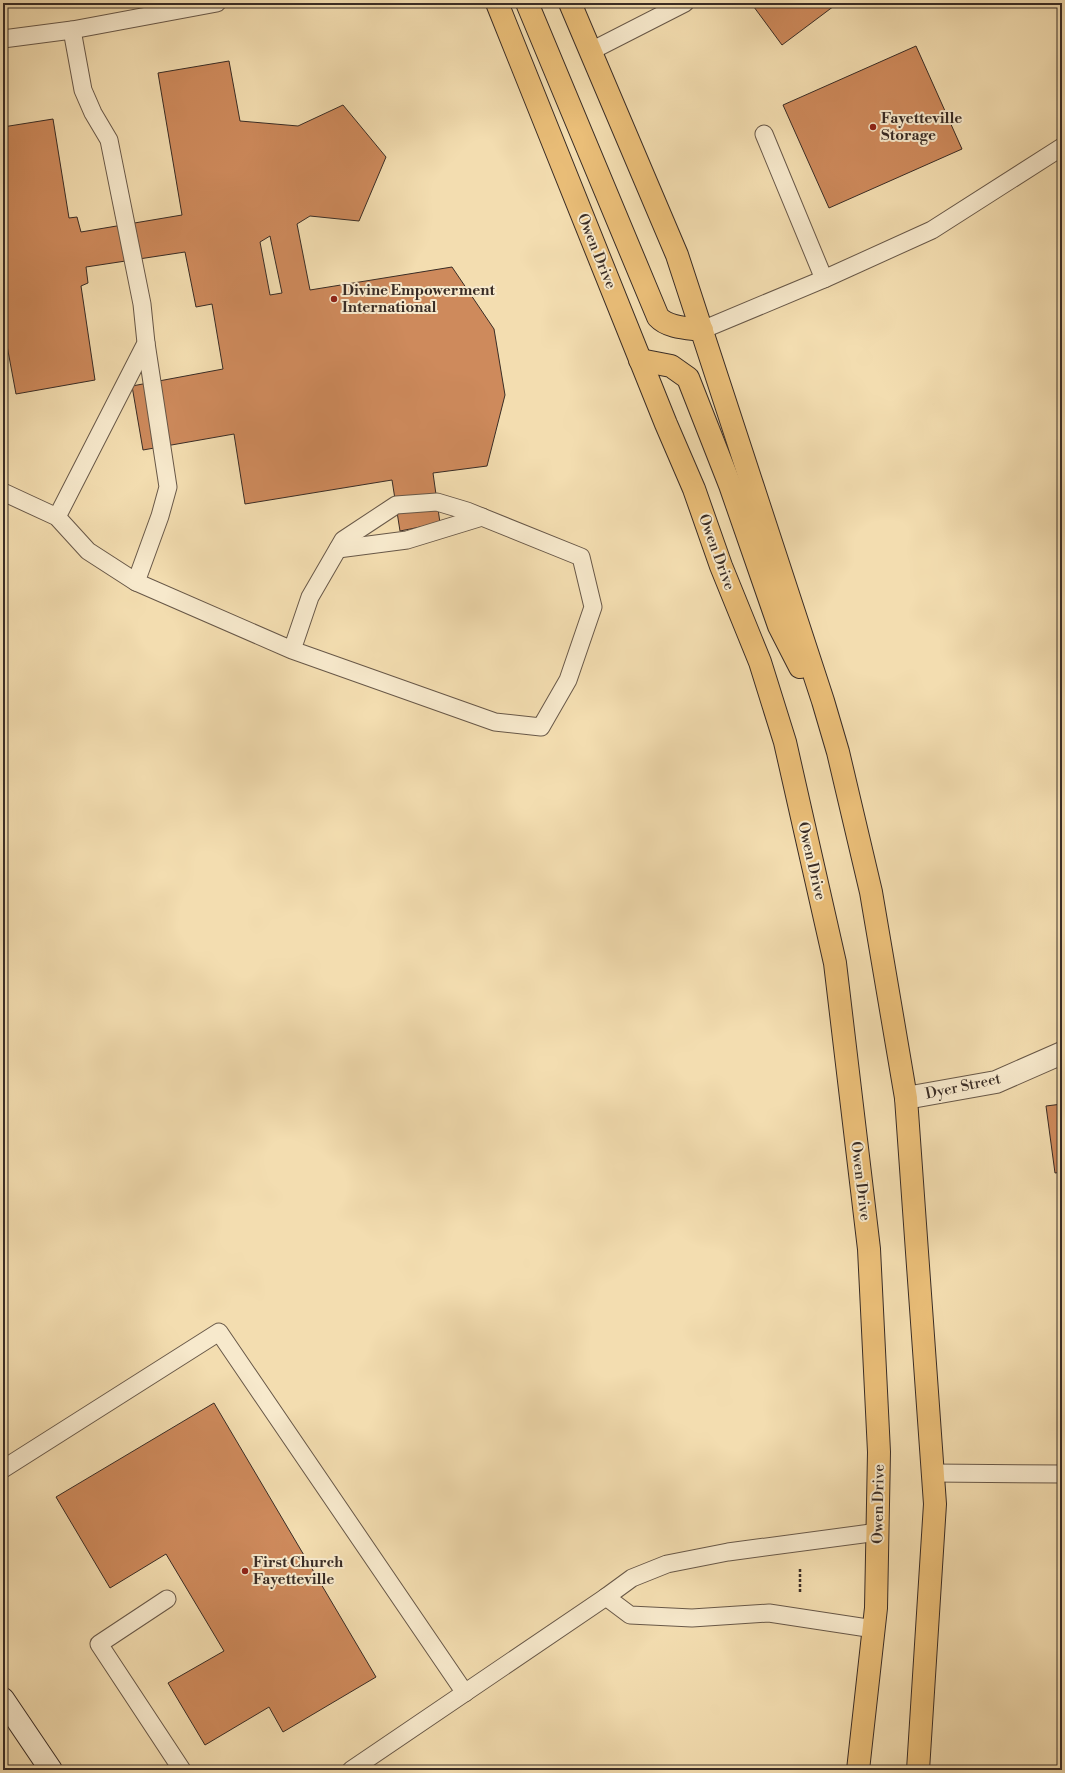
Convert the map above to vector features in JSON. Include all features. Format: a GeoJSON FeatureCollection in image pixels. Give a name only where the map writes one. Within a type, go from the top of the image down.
{"type":"FeatureCollection","features":[{"type":"Feature","properties":{"kind":"highway","name":"Owen Drive"},"geometry":{"type":"LineString","coordinates":[[497,3],[640,360],[694,489],[721,566],[760,662],[785,742],[835,963],[869,1249],[879,1452],[878,1532],[874,1629],[858,1770]]}},
{"type":"Feature","properties":{"kind":"highway"},"geometry":{"type":"LineString","coordinates":[[527,3],[658,316],[664,321],[681,327],[702,330]]}},
{"type":"Feature","properties":{"kind":"highway"},"geometry":{"type":"LineString","coordinates":[[570,3],[677,255],[823,701],[838,752],[871,892],[906,1098],[935,1504],[918,1770]]}},
{"type":"Feature","properties":{"kind":"highway"},"geometry":{"type":"LineString","coordinates":[[640,360],[671,366],[688,378],[730,485],[779,626],[798,663],[823,701]]}},
{"type":"Feature","properties":{"kind":"street","name":"Dyer Street"},"geometry":{"type":"LineString","coordinates":[[906,1098],[996,1082],[1062,1053]]}},
{"type":"Feature","properties":{"kind":"street"},"geometry":{"type":"LineString","coordinates":[[3,1699],[51,1770]]}},
{"type":"Feature","properties":{"kind":"lane"},"geometry":{"type":"LineString","coordinates":[[3,39],[72,30],[217,3]]}},
{"type":"Feature","properties":{"kind":"lane"},"geometry":{"type":"LineString","coordinates":[[591,51],[686,3]]}},
{"type":"Feature","properties":{"kind":"lane"},"geometry":{"type":"LineString","coordinates":[[72,30],[82,90],[93,113],[109,140],[142,304],[146,343],[168,486],[160,516],[136,582]]}},
{"type":"Feature","properties":{"kind":"lane"},"geometry":{"type":"LineString","coordinates":[[764,134],[824,279]]}},
{"type":"Feature","properties":{"kind":"lane"},"geometry":{"type":"LineString","coordinates":[[702,330],[824,279],[932,230],[1062,147]]}},
{"type":"Feature","properties":{"kind":"lane"},"geometry":{"type":"LineString","coordinates":[[57,517],[146,343]]}},
{"type":"Feature","properties":{"kind":"lane"},"geometry":{"type":"LineString","coordinates":[[3,492],[57,517],[88,551],[136,582],[292,650],[495,722],[541,727],[568,680],[593,607],[581,557],[482,517],[437,502],[396,505],[343,540],[310,596],[292,650]]}},
{"type":"Feature","properties":{"kind":"lane"},"geometry":{"type":"LineString","coordinates":[[338,550],[407,540],[482,517]]}},
{"type":"Feature","properties":{"kind":"lane"},"geometry":{"type":"LineString","coordinates":[[3,1469],[219,1332],[466,1693]]}},
{"type":"Feature","properties":{"kind":"lane"},"geometry":{"type":"LineString","coordinates":[[933,1473],[1062,1474]]}},
{"type":"Feature","properties":{"kind":"lane"},"geometry":{"type":"LineString","coordinates":[[351,1770],[606,1598],[632,1578],[667,1564],[728,1552],[878,1532]]}},
{"type":"Feature","properties":{"kind":"lane"},"geometry":{"type":"LineString","coordinates":[[606,1598],[630,1615],[692,1618],[769,1613],[874,1629]]}},
{"type":"Feature","properties":{"kind":"lane"},"geometry":{"type":"LineString","coordinates":[[166,1600],[99,1644],[182,1770]]}},
{"type":"Feature","properties":{"kind":"path"},"geometry":{"type":"LineString","coordinates":[[800,1561],[800,1599]]}},
{"type":"Feature","properties":{"kind":"building"},"geometry":{"type":"Polygon","coordinates":[[[751,3],[838,3],[782,45],[751,3]]]}},
{"type":"Feature","properties":{"kind":"building","name":"Fayetteville Storage"},"geometry":{"type":"Polygon","coordinates":[[[916,46],[962,149],[829,208],[783,105],[916,46]]]}},
{"type":"Feature","properties":{"kind":"building","name":"Divine Empowerment International"},"geometry":{"type":"Polygon","coordinates":[[[229,61],[240,121],[298,126],[343,105],[386,157],[359,221],[310,216],[297,224],[310,290],[452,267],[494,329],[505,395],[487,466],[433,473],[440,523],[400,531],[392,480],[245,504],[234,434],[143,450],[132,386],[223,369],[212,304],[196,307],[185,252],[86,267],[88,283],[81,286],[95,380],[16,394],[3,324],[3,127],[53,119],[69,218],[77,217],[81,232],[182,215],[158,73],[229,61]],[[270,236],[260,242],[270,295],[282,293],[270,236]]]}},
{"type":"Feature","properties":{"kind":"building"},"geometry":{"type":"Polygon","coordinates":[[[1062,1104],[1062,1172],[1055,1173],[1046,1106],[1062,1104]]]}},
{"type":"Feature","properties":{"kind":"building"},"geometry":{"type":"Polygon","coordinates":[[[1061,1203],[1062,1253],[1060,1253],[1061,1203]]]}},
{"type":"Feature","properties":{"kind":"building","name":"First Church Fayetteville"},"geometry":{"type":"Polygon","coordinates":[[[214,1403],[376,1677],[283,1732],[269,1707],[205,1745],[168,1683],[224,1651],[166,1554],[110,1588],[56,1497],[214,1403]]]}},
{"type":"Feature","properties":{"kind":"place","name":"Fayetteville Storage"},"geometry":{"type":"Point","coordinates":[873,127]}},
{"type":"Feature","properties":{"kind":"place","name":"Divine Empowerment International"},"geometry":{"type":"Point","coordinates":[334,299]}},
{"type":"Feature","properties":{"kind":"place","name":"First Church Fayetteville"},"geometry":{"type":"Point","coordinates":[245,1571]}}]}
